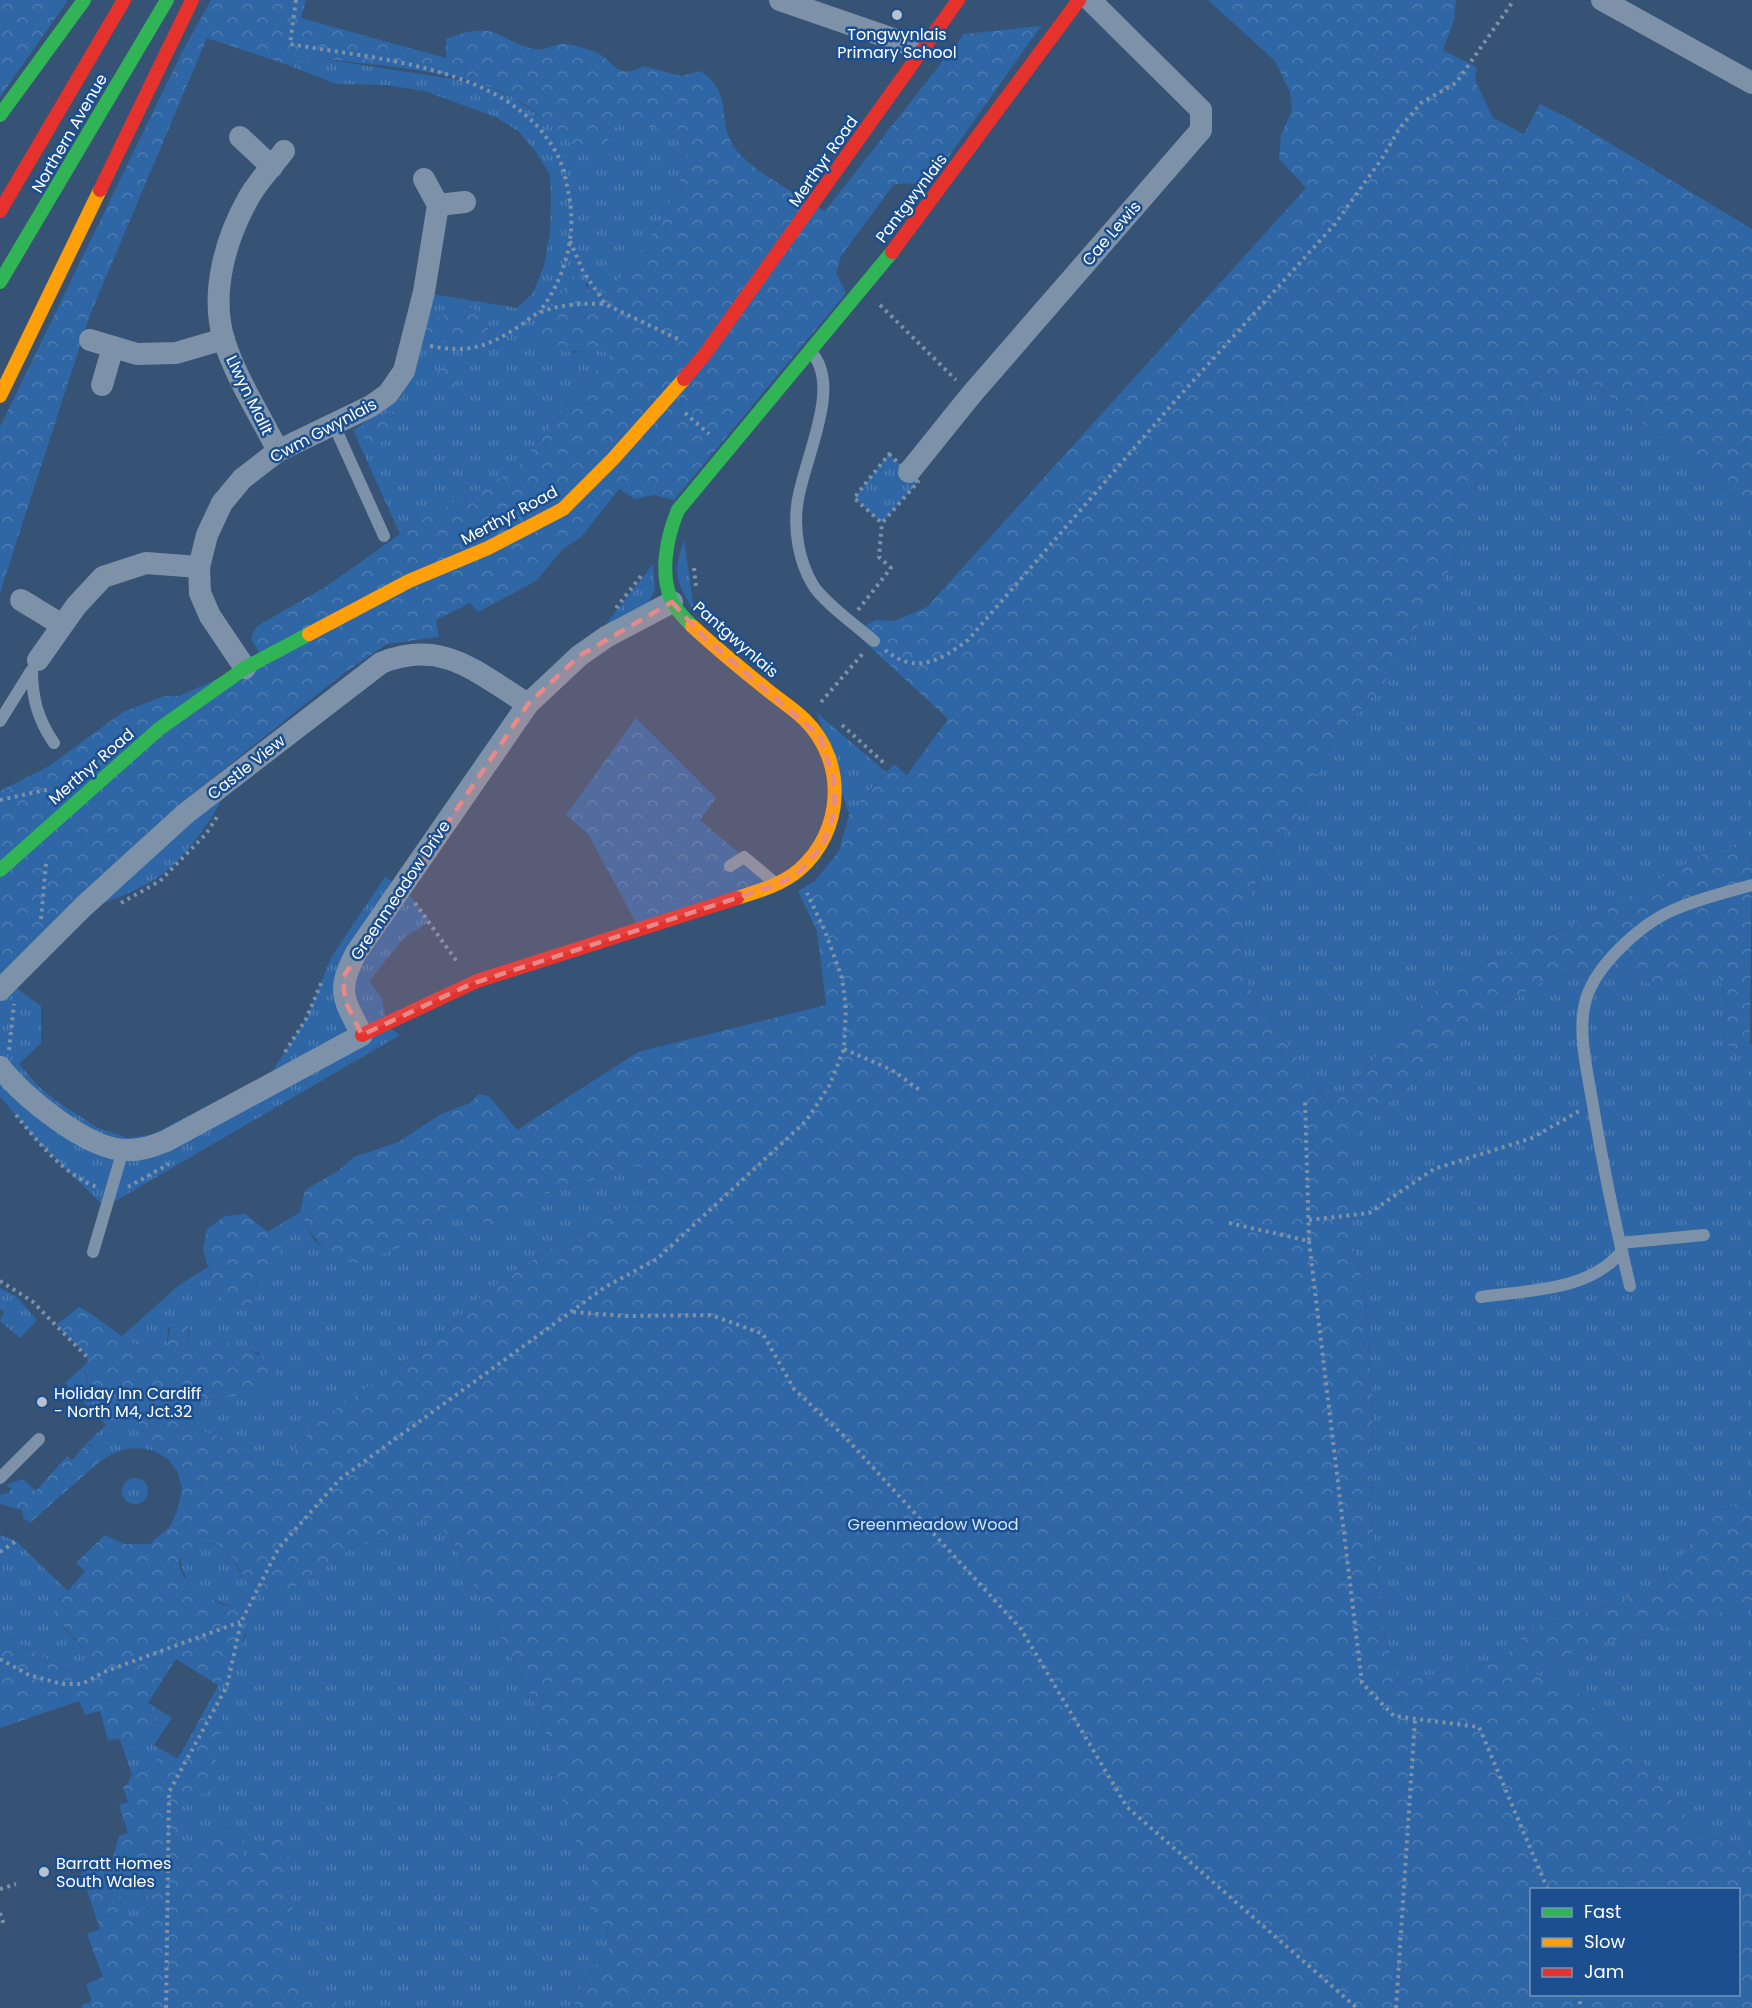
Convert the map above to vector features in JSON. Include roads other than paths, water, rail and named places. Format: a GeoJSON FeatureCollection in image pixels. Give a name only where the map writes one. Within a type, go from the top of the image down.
{"type":"FeatureCollection","features":[{"type":"Feature","properties":{"kind":"main road"},"geometry":{"type":"LineString","coordinates":[[0,115],[84,0]]}},
{"type":"Feature","properties":{"kind":"main road","name":"Northern Avenue"},"geometry":{"type":"LineString","coordinates":[[0,211],[124,0]]}},
{"type":"Feature","properties":{"kind":"main road","name":"Northern Avenue"},"geometry":{"type":"LineString","coordinates":[[0,282],[167,0]]}},
{"type":"Feature","properties":{"kind":"main road"},"geometry":{"type":"LineString","coordinates":[[0,396],[192,0]]}},
{"type":"Feature","properties":{"kind":"main road","name":"Merthyr Road"},"geometry":{"type":"LineString","coordinates":[[0,870],[159,729],[245,668],[409,581],[488,548],[563,509],[613,459],[705,354],[958,0]]}},
{"type":"Feature","properties":{"kind":"main road","name":"Pantgwynlais"},"geometry":{"type":"LineString","coordinates":[[362,1035],[471,984],[777,885],[797,874],[823,846],[835,811],[834,779],[828,752],[820,736],[806,720],[703,636],[672,602],[665,553],[668,531],[678,510],[893,251],[1079,0]]}},
{"type":"Feature","properties":{"kind":"street"},"geometry":{"type":"LineString","coordinates":[[780,0],[922,49]]}},
{"type":"Feature","properties":{"kind":"street","name":"Cae Lewis"},"geometry":{"type":"LineString","coordinates":[[909,472],[972,395],[1201,130],[1201,110],[1090,0]]}},
{"type":"Feature","properties":{"kind":"street"},"geometry":{"type":"LineString","coordinates":[[1602,0],[1752,83]]}},
{"type":"Feature","properties":{"kind":"street","name":"Llwyn Mallt"},"geometry":{"type":"LineString","coordinates":[[240,137],[278,159],[248,198],[230,237],[220,276],[218,311],[224,339],[278,452]]}},
{"type":"Feature","properties":{"kind":"street"},"geometry":{"type":"LineString","coordinates":[[424,179],[438,205],[465,202]]}},
{"type":"Feature","properties":{"kind":"street","name":"Cwm Gwynlais"},"geometry":{"type":"LineString","coordinates":[[245,668],[210,616],[200,593],[199,567],[207,535],[222,503],[242,479],[278,452],[370,406],[388,394],[404,371],[412,342],[438,205]]}},
{"type":"Feature","properties":{"kind":"street","name":"Llwyn Mallt"},"geometry":{"type":"LineString","coordinates":[[90,340],[137,354],[176,353],[224,339]]}},
{"type":"Feature","properties":{"kind":"street"},"geometry":{"type":"LineString","coordinates":[[102,385],[113,347]]}},
{"type":"Feature","properties":{"kind":"street"},"geometry":{"type":"LineString","coordinates":[[35,665],[75,606],[103,577],[146,563],[199,567]]}},
{"type":"Feature","properties":{"kind":"street"},"geometry":{"type":"LineString","coordinates":[[21,600],[62,625]]}},
{"type":"Feature","properties":{"kind":"street","name":"Greenmeadow Drive"},"geometry":{"type":"LineString","coordinates":[[362,1035],[345,1001],[343,977],[356,953],[528,704],[557,674],[579,656],[606,637],[672,602]]}},
{"type":"Feature","properties":{"kind":"street","name":"Castle View"},"geometry":{"type":"LineString","coordinates":[[0,990],[84,906],[185,814],[381,663],[402,655],[431,654],[454,659],[528,704]]}},
{"type":"Feature","properties":{"kind":"street"},"geometry":{"type":"LineString","coordinates":[[3,1071],[36,1106],[67,1126],[107,1146],[123,1150],[147,1149],[166,1141],[362,1035]]}},
{"type":"Feature","properties":{"kind":"lane"},"geometry":{"type":"LineString","coordinates":[[810,351],[820,362],[824,382],[819,424],[797,504],[796,535],[804,567],[814,588],[874,641]]}},
{"type":"Feature","properties":{"kind":"lane"},"geometry":{"type":"LineString","coordinates":[[333,423],[384,536]]}},
{"type":"Feature","properties":{"kind":"lane"},"geometry":{"type":"LineString","coordinates":[[0,721],[35,665]]}},
{"type":"Feature","properties":{"kind":"lane"},"geometry":{"type":"LineString","coordinates":[[35,665],[32,690],[39,716],[54,743]]}},
{"type":"Feature","properties":{"kind":"lane"},"geometry":{"type":"LineString","coordinates":[[730,866],[744,857],[777,885]]}},
{"type":"Feature","properties":{"kind":"lane"},"geometry":{"type":"LineString","coordinates":[[1630,1286],[1608,1197],[1585,1045],[1584,1016],[1591,986],[1602,967],[1638,933],[1676,909],[1752,885]]}},
{"type":"Feature","properties":{"kind":"lane"},"geometry":{"type":"LineString","coordinates":[[93,1252],[123,1150]]}},
{"type":"Feature","properties":{"kind":"lane"},"geometry":{"type":"LineString","coordinates":[[1481,1297],[1581,1280],[1607,1268],[1621,1247],[1704,1235]]}},
{"type":"Feature","properties":{"kind":"lane"},"geometry":{"type":"LineString","coordinates":[[0,1478],[39,1439]]}},
{"type":"Feature","properties":{"kind":"place","name":"Tongwynlais Primary School"},"geometry":{"type":"Point","coordinates":[897,15]}},
{"type":"Feature","properties":{"kind":"place","name":"Holiday Inn Cardiff - North M4, Jct.32"},"geometry":{"type":"Point","coordinates":[42,1402]}},
{"type":"Feature","properties":{"kind":"place","name":"Barratt Homes South Wales"},"geometry":{"type":"Point","coordinates":[44,1872]}},
{"type":"Feature","properties":{"kind":"park label","name":"Greenmeadow Wood"},"geometry":{"type":"Point","coordinates":[933,1524]}}]}
